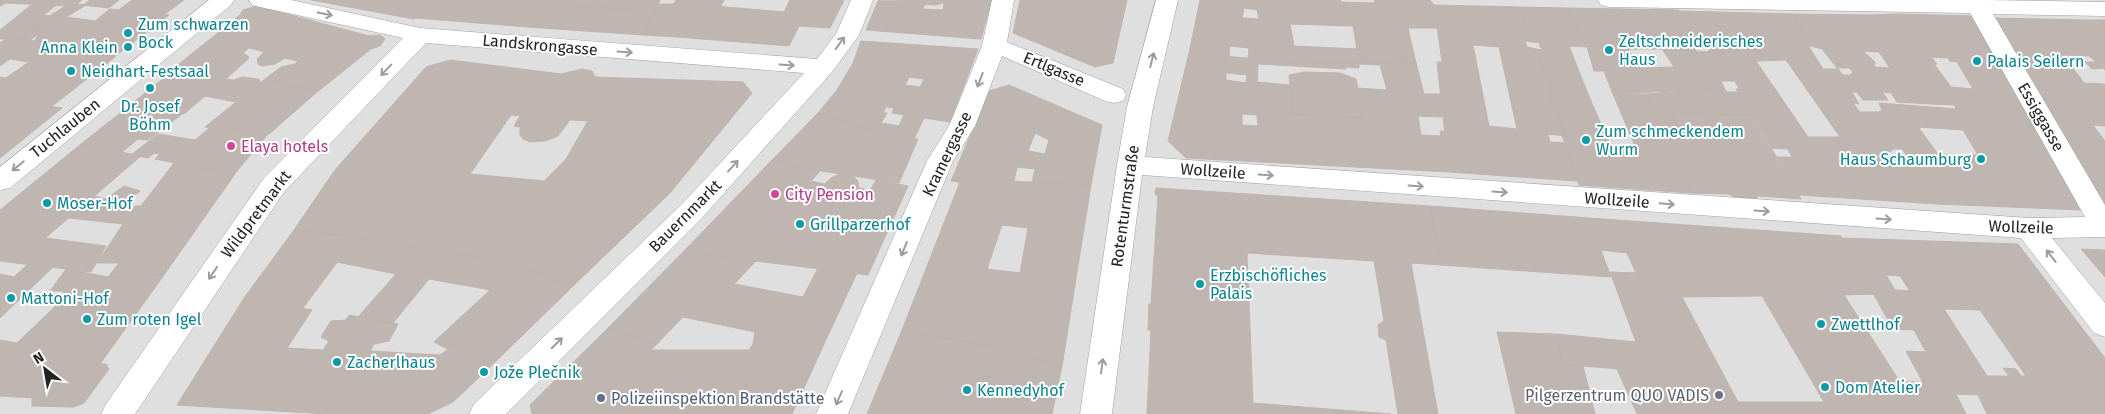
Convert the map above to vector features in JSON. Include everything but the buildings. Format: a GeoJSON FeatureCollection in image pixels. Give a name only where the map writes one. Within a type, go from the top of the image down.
{"type":"FeatureCollection","features":[{"type":"Feature","properties":{"kind":"street","name":"Tuchlauben"},"geometry":{"type":"LineString","coordinates":[[0,181],[223,0]]}},
{"type":"Feature","properties":{"kind":"street","name":"Landskrongasse"},"geometry":{"type":"LineString","coordinates":[[260,0],[420,35],[823,67]]}},
{"type":"Feature","properties":{"kind":"street","name":"Bauernmarkt"},"geometry":{"type":"LineString","coordinates":[[485,414],[692,211],[823,67],[847,35],[862,0]]}},
{"type":"Feature","properties":{"kind":"street","name":"Kramergasse"},"geometry":{"type":"LineString","coordinates":[[832,414],[940,162],[962,126],[994,46],[1004,0]]}},
{"type":"Feature","properties":{"kind":"street","name":"Rotenturmstraße"},"geometry":{"type":"LineString","coordinates":[[1096,414],[1130,165],[1140,107],[1167,0]]}},
{"type":"Feature","properties":{"kind":"street"},"geometry":{"type":"LineString","coordinates":[[1609,0],[2105,9]]}},
{"type":"Feature","properties":{"kind":"street","name":"Essiggasse"},"geometry":{"type":"LineString","coordinates":[[1978,6],[2105,227]]}},
{"type":"Feature","properties":{"kind":"street","name":"Wildpretmarkt"},"geometry":{"type":"LineString","coordinates":[[117,414],[274,185],[420,35]]}},
{"type":"Feature","properties":{"kind":"street","name":"Ertlgasse"},"geometry":{"type":"LineString","coordinates":[[994,46],[1006,49],[1114,95]]}},
{"type":"Feature","properties":{"kind":"street","name":"Wollzeile"},"geometry":{"type":"LineString","coordinates":[[1130,165],[1713,208],[2029,228],[2105,227]]}},
{"type":"Feature","properties":{"kind":"street"},"geometry":{"type":"LineString","coordinates":[[2029,228],[2105,325]]}},
{"type":"Feature","properties":{"kind":"shaded area"},"geometry":{"type":"Polygon","coordinates":[[[0,0],[2105,0],[2105,414],[0,414],[0,0]]]}},
{"type":"Feature","properties":{"kind":"place","name":"Zum schwarzen Bock"},"geometry":{"type":"Point","coordinates":[128,33]}},
{"type":"Feature","properties":{"kind":"place","name":"Anna Klein"},"geometry":{"type":"Point","coordinates":[128,47]}},
{"type":"Feature","properties":{"kind":"place","name":"Zeltschneiderisches Haus"},"geometry":{"type":"Point","coordinates":[1609,50]}},
{"type":"Feature","properties":{"kind":"place","name":"Palais Seilern"},"geometry":{"type":"Point","coordinates":[1977,61]}},
{"type":"Feature","properties":{"kind":"place","name":"Neidhart-Festsaal"},"geometry":{"type":"Point","coordinates":[71,71]}},
{"type":"Feature","properties":{"kind":"place","name":"Dr. Josef Böhm"},"geometry":{"type":"Point","coordinates":[150,88]}},
{"type":"Feature","properties":{"kind":"place","name":"Zum schmeckendem Wurm"},"geometry":{"type":"Point","coordinates":[1586,140]}},
{"type":"Feature","properties":{"kind":"place","name":"Elaya hotels"},"geometry":{"type":"Point","coordinates":[231,146]}},
{"type":"Feature","properties":{"kind":"place","name":"Haus Schaumburg"},"geometry":{"type":"Point","coordinates":[1981,159]}},
{"type":"Feature","properties":{"kind":"place","name":"City Pension"},"geometry":{"type":"Point","coordinates":[775,194]}},
{"type":"Feature","properties":{"kind":"place","name":"Moser-Hof"},"geometry":{"type":"Point","coordinates":[47,203]}},
{"type":"Feature","properties":{"kind":"place","name":"Grillparzerhof"},"geometry":{"type":"Point","coordinates":[800,224]}},
{"type":"Feature","properties":{"kind":"place","name":"Erzbischöfliches Palais"},"geometry":{"type":"Point","coordinates":[1200,284]}},
{"type":"Feature","properties":{"kind":"place","name":"Mattoni-Hof"},"geometry":{"type":"Point","coordinates":[11,298]}},
{"type":"Feature","properties":{"kind":"place","name":"Zum roten Igel"},"geometry":{"type":"Point","coordinates":[87,319]}},
{"type":"Feature","properties":{"kind":"place","name":"Zwettlhof"},"geometry":{"type":"Point","coordinates":[1821,324]}},
{"type":"Feature","properties":{"kind":"place","name":"Zacherlhaus"},"geometry":{"type":"Point","coordinates":[337,362]}},
{"type":"Feature","properties":{"kind":"place","name":"Jože Plečnik"},"geometry":{"type":"Point","coordinates":[484,372]}},
{"type":"Feature","properties":{"kind":"place","name":"Dom Atelier"},"geometry":{"type":"Point","coordinates":[1825,387]}},
{"type":"Feature","properties":{"kind":"place","name":"Kennedyhof"},"geometry":{"type":"Point","coordinates":[967,390]}},
{"type":"Feature","properties":{"kind":"place","name":"Pilgerzentrum QUO VADIS"},"geometry":{"type":"Point","coordinates":[1719,395]}},
{"type":"Feature","properties":{"kind":"place","name":"Polizeiinspektion Brandstätte"},"geometry":{"type":"Point","coordinates":[601,398]}}]}
